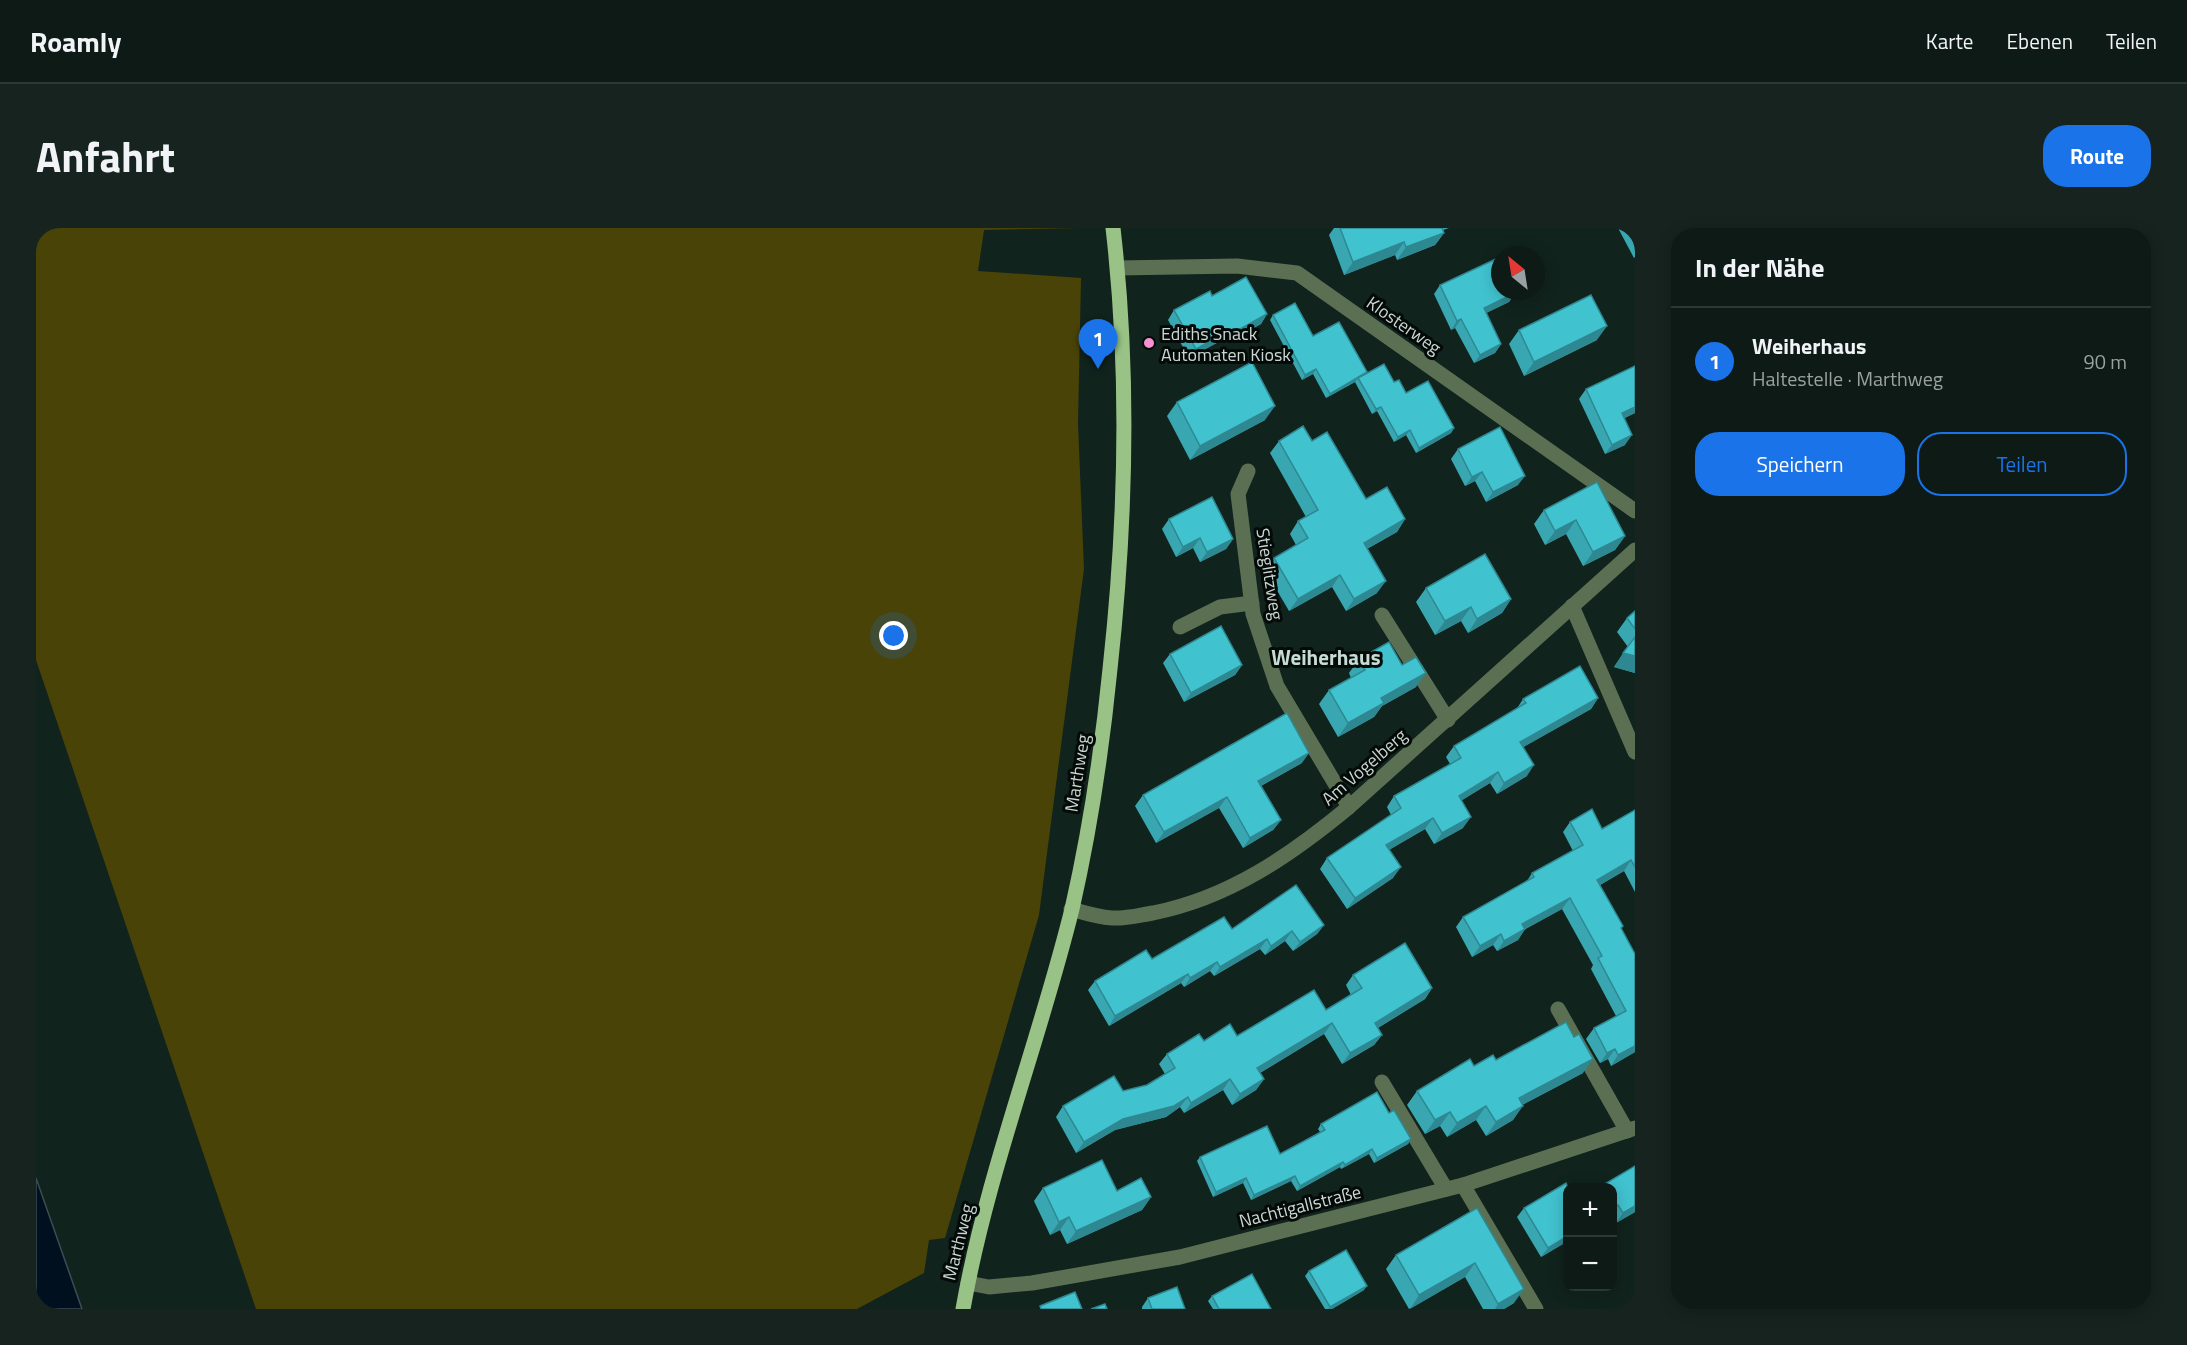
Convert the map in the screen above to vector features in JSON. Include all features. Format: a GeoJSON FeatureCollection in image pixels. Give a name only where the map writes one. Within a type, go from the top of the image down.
{"type":"FeatureCollection","features":[{"type":"Feature","properties":{"kind":"main road","name":"Marthweg"},"geometry":{"type":"LineString","coordinates":[[963,1309],[982,1223],[1050,991],[1071,909],[1087,835],[1099,760],[1119,577],[1125,441],[1124,361],[1113,228]]}},
{"type":"Feature","properties":{"kind":"street","name":"Klosterweg"},"geometry":{"type":"LineString","coordinates":[[1118,268],[1237,266],[1297,273],[1635,511]]}},
{"type":"Feature","properties":{"kind":"street","name":"Stieglitzweg"},"geometry":{"type":"LineString","coordinates":[[1248,471],[1238,494],[1253,614],[1277,686],[1349,807]]}},
{"type":"Feature","properties":{"kind":"street","name":"Am Vogelberg"},"geometry":{"type":"LineString","coordinates":[[1071,909],[1094,916],[1114,918],[1139,916],[1195,902],[1259,873],[1314,836],[1349,807],[1635,550]]}},
{"type":"Feature","properties":{"kind":"street"},"geometry":{"type":"LineString","coordinates":[[1180,627],[1220,607],[1252,603]]}},
{"type":"Feature","properties":{"kind":"street"},"geometry":{"type":"LineString","coordinates":[[1572,606],[1635,752]]}},
{"type":"Feature","properties":{"kind":"street"},"geometry":{"type":"LineString","coordinates":[[1382,615],[1448,720]]}},
{"type":"Feature","properties":{"kind":"street"},"geometry":{"type":"LineString","coordinates":[[1558,1009],[1631,1129]]}},
{"type":"Feature","properties":{"kind":"street"},"geometry":{"type":"LineString","coordinates":[[1382,1082],[1446,1189]]}},
{"type":"Feature","properties":{"kind":"street","name":"Nachtigallstraße"},"geometry":{"type":"LineString","coordinates":[[968,1283],[989,1287],[1032,1282],[1180,1257],[1463,1185],[1631,1129]]}},
{"type":"Feature","properties":{"kind":"street"},"geometry":{"type":"LineString","coordinates":[[1463,1185],[1536,1309]]}},
{"type":"Feature","properties":{"kind":"shaded area"},"geometry":{"type":"Polygon","coordinates":[[[36,228],[1080,228],[984,230],[978,271],[1081,278],[1078,424],[1084,569],[1039,915],[945,1238],[929,1240],[924,1273],[857,1309],[256,1309],[36,660],[36,228]]]}},
{"type":"Feature","properties":{"kind":"water"},"geometry":{"type":"Polygon","coordinates":[[[36,1178],[82,1309],[36,1309],[36,1178]]]}},
{"type":"Feature","properties":{"kind":"building"},"geometry":{"type":"Polygon","coordinates":[[[1340,228],[1442,228],[1444,233],[1406,247],[1404,242],[1353,262],[1340,228]]]}},
{"type":"Feature","properties":{"kind":"building"},"geometry":{"type":"Polygon","coordinates":[[[1491,261],[1491,300],[1501,300],[1484,308],[1501,344],[1480,355],[1461,319],[1457,321],[1440,285],[1491,261]]]}},
{"type":"Feature","properties":{"kind":"building"},"geometry":{"type":"Polygon","coordinates":[[[1246,277],[1267,314],[1233,333],[1231,330],[1196,349],[1174,310],[1210,291],[1212,296],[1246,277]]]}},
{"type":"Feature","properties":{"kind":"building"},"geometry":{"type":"Polygon","coordinates":[[[1591,295],[1607,326],[1534,362],[1519,330],[1591,295]]]}},
{"type":"Feature","properties":{"kind":"building"},"geometry":{"type":"Polygon","coordinates":[[[1295,303],[1313,336],[1339,322],[1367,372],[1330,394],[1316,369],[1305,375],[1273,315],[1295,303]]]}},
{"type":"Feature","properties":{"kind":"building"},"geometry":{"type":"Polygon","coordinates":[[[1252,362],[1275,406],[1200,446],[1177,402],[1252,362]]]}},
{"type":"Feature","properties":{"kind":"building"},"geometry":{"type":"Polygon","coordinates":[[[1384,364],[1394,382],[1399,380],[1406,393],[1428,381],[1454,428],[1419,448],[1410,430],[1398,437],[1381,407],[1376,409],[1358,378],[1384,364]]]}},
{"type":"Feature","properties":{"kind":"building"},"geometry":{"type":"Polygon","coordinates":[[[1635,366],[1635,407],[1622,413],[1632,435],[1612,445],[1586,389],[1635,366]]]}},
{"type":"Feature","properties":{"kind":"building"},"geometry":{"type":"Polygon","coordinates":[[[1303,426],[1312,441],[1327,432],[1366,499],[1387,487],[1405,519],[1364,543],[1386,581],[1354,599],[1340,575],[1298,599],[1274,558],[1308,538],[1298,521],[1318,510],[1279,441],[1303,426]]]}},
{"type":"Feature","properties":{"kind":"building"},"geometry":{"type":"Polygon","coordinates":[[[1500,427],[1525,476],[1493,492],[1482,472],[1472,477],[1458,449],[1500,427]]]}},
{"type":"Feature","properties":{"kind":"building"},"geometry":{"type":"Polygon","coordinates":[[[1597,482],[1625,536],[1593,552],[1576,520],[1555,531],[1544,510],[1597,482]]]}},
{"type":"Feature","properties":{"kind":"building"},"geometry":{"type":"Polygon","coordinates":[[[1212,497],[1233,539],[1207,552],[1200,538],[1183,547],[1169,519],[1212,497]]]}},
{"type":"Feature","properties":{"kind":"building"},"geometry":{"type":"Polygon","coordinates":[[[1485,554],[1511,599],[1477,619],[1471,607],[1445,621],[1426,588],[1485,554]]]}},
{"type":"Feature","properties":{"kind":"building"},"geometry":{"type":"Polygon","coordinates":[[[1635,611],[1635,629],[1627,618],[1635,611]]]}},
{"type":"Feature","properties":{"kind":"building"},"geometry":{"type":"Polygon","coordinates":[[[1221,626],[1242,665],[1191,693],[1170,654],[1221,626]]]}},
{"type":"Feature","properties":{"kind":"building"},"geometry":{"type":"Polygon","coordinates":[[[1635,637],[1635,656],[1623,653],[1635,637]]]}},
{"type":"Feature","properties":{"kind":"building"},"geometry":{"type":"Polygon","coordinates":[[[1389,642],[1402,665],[1416,657],[1426,673],[1381,698],[1384,703],[1348,723],[1329,690],[1365,670],[1359,659],[1389,642]]]}},
{"type":"Feature","properties":{"kind":"building"},"geometry":{"type":"Polygon","coordinates":[[[1580,666],[1598,698],[1520,742],[1534,765],[1504,783],[1498,772],[1459,796],[1471,817],[1442,833],[1433,818],[1386,845],[1401,867],[1355,898],[1327,858],[1401,808],[1394,796],[1461,758],[1454,746],[1526,703],[1523,699],[1580,666]]]}},
{"type":"Feature","properties":{"kind":"building"},"geometry":{"type":"Polygon","coordinates":[[[1287,713],[1309,753],[1258,781],[1281,820],[1250,838],[1227,797],[1164,832],[1143,795],[1287,713]]]}},
{"type":"Feature","properties":{"kind":"building"},"geometry":{"type":"Polygon","coordinates":[[[1592,809],[1602,829],[1635,810],[1635,867],[1631,860],[1597,880],[1623,926],[1621,928],[1635,954],[1635,1046],[1618,1055],[1615,1049],[1607,1053],[1594,1028],[1626,1011],[1598,958],[1602,956],[1570,898],[1522,924],[1525,929],[1504,941],[1501,934],[1480,946],[1463,917],[1534,877],[1532,873],[1583,845],[1570,822],[1592,809]]]}},
{"type":"Feature","properties":{"kind":"building"},"geometry":{"type":"Polygon","coordinates":[[[1296,885],[1324,925],[1300,942],[1292,931],[1271,946],[1267,939],[1220,967],[1217,962],[1190,978],[1188,974],[1115,1016],[1095,981],[1146,950],[1152,959],[1224,917],[1232,929],[1296,885]]]}},
{"type":"Feature","properties":{"kind":"building"},"geometry":{"type":"Polygon","coordinates":[[[1405,943],[1432,988],[1375,1023],[1382,1035],[1350,1053],[1332,1023],[1257,1068],[1264,1079],[1240,1094],[1230,1079],[1191,1103],[1188,1097],[1174,1106],[1123,1119],[1084,1142],[1063,1106],[1114,1076],[1123,1091],[1147,1085],[1175,1068],[1167,1054],[1199,1034],[1204,1041],[1230,1024],[1237,1036],[1314,990],[1326,1010],[1362,988],[1353,975],[1405,943]]]}},
{"type":"Feature","properties":{"kind":"building"},"geometry":{"type":"Polygon","coordinates":[[[1566,1022],[1574,1037],[1579,1034],[1593,1059],[1519,1098],[1523,1106],[1496,1122],[1486,1106],[1457,1123],[1450,1112],[1435,1120],[1417,1091],[1470,1059],[1474,1066],[1493,1055],[1496,1060],[1566,1022]]]}},
{"type":"Feature","properties":{"kind":"building"},"geometry":{"type":"Polygon","coordinates":[[[1377,1092],[1389,1113],[1394,1110],[1411,1139],[1377,1158],[1372,1149],[1345,1165],[1343,1162],[1300,1186],[1295,1176],[1254,1195],[1246,1178],[1216,1192],[1200,1157],[1267,1126],[1280,1154],[1325,1130],[1321,1124],[1377,1092]]]}},
{"type":"Feature","properties":{"kind":"building"},"geometry":{"type":"Polygon","coordinates":[[[1102,1160],[1117,1191],[1141,1178],[1151,1197],[1076,1231],[1069,1217],[1059,1222],[1043,1188],[1102,1160]]]}},
{"type":"Feature","properties":{"kind":"building"},"geometry":{"type":"Polygon","coordinates":[[[1635,1166],[1635,1206],[1623,1213],[1617,1206],[1617,1183],[1606,1183],[1635,1166]]]}},
{"type":"Feature","properties":{"kind":"building"},"geometry":{"type":"Polygon","coordinates":[[[1563,1185],[1563,1239],[1548,1248],[1524,1208],[1563,1185]]]}},
{"type":"Feature","properties":{"kind":"building"},"geometry":{"type":"Polygon","coordinates":[[[1477,1208],[1524,1289],[1498,1304],[1475,1263],[1419,1295],[1396,1255],[1477,1208]]]}},
{"type":"Feature","properties":{"kind":"building"},"geometry":{"type":"Polygon","coordinates":[[[1346,1250],[1367,1286],[1330,1307],[1309,1271],[1346,1250]]]}},
{"type":"Feature","properties":{"kind":"building"},"geometry":{"type":"Polygon","coordinates":[[[1252,1274],[1271,1309],[1219,1309],[1212,1296],[1252,1274]]]}},
{"type":"Feature","properties":{"kind":"building"},"geometry":{"type":"Polygon","coordinates":[[[1177,1287],[1185,1309],[1152,1309],[1148,1298],[1177,1287]]]}},
{"type":"Feature","properties":{"kind":"building"},"geometry":{"type":"Polygon","coordinates":[[[1075,1292],[1082,1309],[1041,1309],[1040,1306],[1075,1292]]]}},
{"type":"Feature","properties":{"kind":"building"},"geometry":{"type":"Polygon","coordinates":[[[1105,1304],[1107,1309],[1091,1309],[1105,1304]]]}},
{"type":"Feature","properties":{"kind":"place","name":"Ediths Snack Automaten Kiosk"},"geometry":{"type":"Point","coordinates":[1149,343]}},
{"type":"Feature","properties":{"kind":"place","name":"Weiherhaus"},"geometry":{"type":"Point","coordinates":[1098,369]}},
{"type":"Feature","properties":{"kind":"district","name":"Weiherhaus"},"geometry":{"type":"Point","coordinates":[1326,657]}}]}
